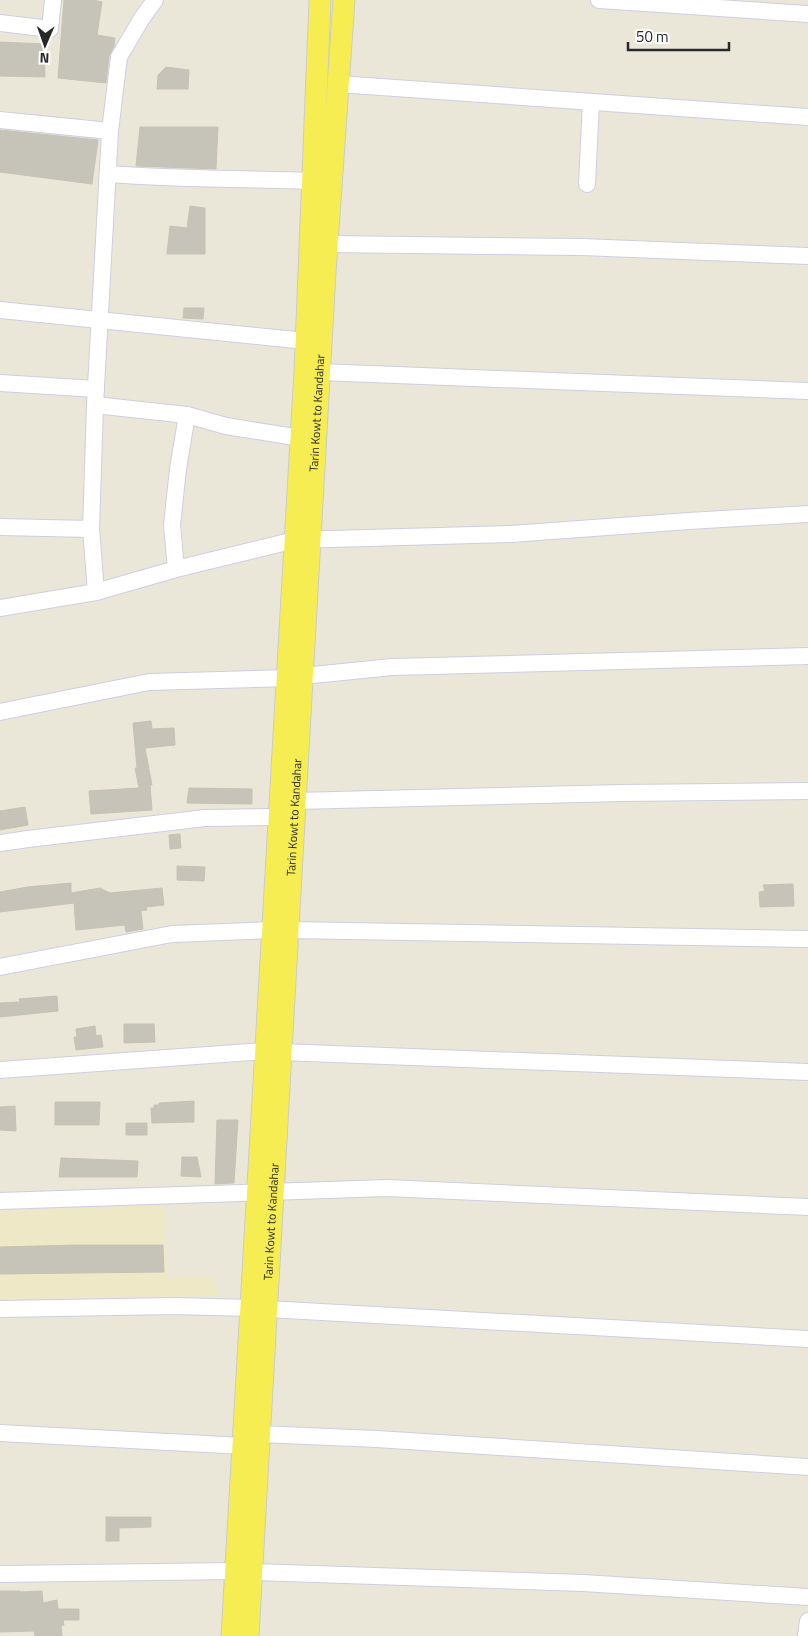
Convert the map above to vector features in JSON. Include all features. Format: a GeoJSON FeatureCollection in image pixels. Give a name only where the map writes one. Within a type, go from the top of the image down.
{"type":"FeatureCollection","features":[{"type":"Feature","properties":{"kind":"main road"},"geometry":{"type":"LineString","coordinates":[[320,7],[343,8]]}},
{"type":"Feature","properties":{"kind":"main road","name":"Tarin Kowt to Kandahar"},"geometry":{"type":"LineString","coordinates":[[303,540],[301,438],[314,181],[320,7]]}},
{"type":"Feature","properties":{"kind":"main road","name":"Tarin Kowt to Kandahar"},"geometry":{"type":"LineString","coordinates":[[285,855],[279,817],[295,677],[303,540],[320,372],[343,8]]}},
{"type":"Feature","properties":{"kind":"main road","name":"Tarin Kowt to Kandahar"},"geometry":{"type":"LineString","coordinates":[[248,1636],[244,1572],[285,855],[296,801],[295,677]]}},
{"type":"Feature","properties":{"kind":"main road","name":"Tarin Kowt to Kandahar"},"geometry":{"type":"LineString","coordinates":[[232,1636],[244,1572]]}},
{"type":"Feature","properties":{"kind":"street"},"geometry":{"type":"LineString","coordinates":[[0,23],[50,29],[53,0]]}},
{"type":"Feature","properties":{"kind":"street"},"geometry":{"type":"LineString","coordinates":[[96,592],[91,529],[110,132],[119,57],[155,0]]}},
{"type":"Feature","properties":{"kind":"street"},"geometry":{"type":"LineString","coordinates":[[598,0],[808,14]]}},
{"type":"Feature","properties":{"kind":"street"},"geometry":{"type":"LineString","coordinates":[[338,84],[808,117]]}},
{"type":"Feature","properties":{"kind":"street"},"geometry":{"type":"LineString","coordinates":[[587,184],[591,102]]}},
{"type":"Feature","properties":{"kind":"street"},"geometry":{"type":"LineString","coordinates":[[0,120],[110,132]]}},
{"type":"Feature","properties":{"kind":"street"},"geometry":{"type":"LineString","coordinates":[[108,174],[168,178],[314,181]]}},
{"type":"Feature","properties":{"kind":"street"},"geometry":{"type":"LineString","coordinates":[[327,244],[582,247],[808,256]]}},
{"type":"Feature","properties":{"kind":"street"},"geometry":{"type":"LineString","coordinates":[[0,310],[306,341]]}},
{"type":"Feature","properties":{"kind":"street"},"geometry":{"type":"LineString","coordinates":[[320,372],[808,391]]}},
{"type":"Feature","properties":{"kind":"street"},"geometry":{"type":"LineString","coordinates":[[0,383],[96,397],[187,415],[226,426],[301,438]]}},
{"type":"Feature","properties":{"kind":"street"},"geometry":{"type":"LineString","coordinates":[[176,569],[172,525],[178,469],[187,415]]}},
{"type":"Feature","properties":{"kind":"street"},"geometry":{"type":"LineString","coordinates":[[0,608],[96,592],[176,569],[303,540],[511,534],[808,514]]}},
{"type":"Feature","properties":{"kind":"street"},"geometry":{"type":"LineString","coordinates":[[0,527],[91,529]]}},
{"type":"Feature","properties":{"kind":"street"},"geometry":{"type":"LineString","coordinates":[[0,712],[149,682],[295,677],[392,667],[808,656]]}},
{"type":"Feature","properties":{"kind":"street"},"geometry":{"type":"LineString","coordinates":[[296,801],[622,793],[808,791]]}},
{"type":"Feature","properties":{"kind":"street"},"geometry":{"type":"LineString","coordinates":[[0,843],[28,838],[205,818],[279,817]]}},
{"type":"Feature","properties":{"kind":"street"},"geometry":{"type":"LineString","coordinates":[[0,966],[172,934],[280,930],[808,939]]}},
{"type":"Feature","properties":{"kind":"street"},"geometry":{"type":"LineString","coordinates":[[0,1070],[273,1051],[808,1072]]}},
{"type":"Feature","properties":{"kind":"street"},"geometry":{"type":"LineString","coordinates":[[0,1201],[386,1188],[808,1207]]}},
{"type":"Feature","properties":{"kind":"street"},"geometry":{"type":"LineString","coordinates":[[0,1309],[174,1306],[259,1309],[808,1339]]}},
{"type":"Feature","properties":{"kind":"street"},"geometry":{"type":"LineString","coordinates":[[0,1433],[251,1440],[377,1439],[808,1467]]}},
{"type":"Feature","properties":{"kind":"street"},"geometry":{"type":"LineString","coordinates":[[0,1574],[244,1572],[583,1583],[808,1597]]}},
{"type":"Feature","properties":{"kind":"street"},"geometry":{"type":"LineString","coordinates":[[806,1636],[808,1621]]}},
{"type":"Feature","properties":{"kind":"shaded area"},"geometry":{"type":"Polygon","coordinates":[[[164,1205],[167,1278],[215,1277],[218,1296],[71,1297],[0,1301],[0,1211],[164,1205]]]}},
{"type":"Feature","properties":{"kind":"building"},"geometry":{"type":"Polygon","coordinates":[[[64,0],[93,0],[102,2],[97,35],[115,38],[114,46],[109,56],[106,83],[58,78],[64,0]]]}},
{"type":"Feature","properties":{"kind":"building"},"geometry":{"type":"Polygon","coordinates":[[[0,42],[44,44],[45,77],[0,76],[0,42]]]}},
{"type":"Feature","properties":{"kind":"building"},"geometry":{"type":"Polygon","coordinates":[[[166,67],[189,70],[188,89],[157,89],[158,75],[166,67]]]}},
{"type":"Feature","properties":{"kind":"building"},"geometry":{"type":"Polygon","coordinates":[[[140,127],[218,127],[216,169],[136,166],[140,127]]]}},
{"type":"Feature","properties":{"kind":"building"},"geometry":{"type":"Polygon","coordinates":[[[0,130],[98,140],[92,184],[0,172],[0,130]]]}},
{"type":"Feature","properties":{"kind":"building"},"geometry":{"type":"Polygon","coordinates":[[[190,206],[205,208],[205,254],[167,254],[170,226],[187,228],[190,206]]]}},
{"type":"Feature","properties":{"kind":"building"},"geometry":{"type":"Polygon","coordinates":[[[184,308],[204,308],[203,319],[183,318],[184,308]]]}},
{"type":"Feature","properties":{"kind":"building"},"geometry":{"type":"Polygon","coordinates":[[[151,721],[152,729],[174,728],[175,745],[145,748],[152,785],[150,785],[152,810],[91,814],[89,791],[139,788],[135,768],[137,768],[133,723],[151,721]]]}},
{"type":"Feature","properties":{"kind":"building"},"geometry":{"type":"Polygon","coordinates":[[[189,788],[252,789],[252,804],[187,803],[189,788]]]}},
{"type":"Feature","properties":{"kind":"building"},"geometry":{"type":"Polygon","coordinates":[[[25,807],[28,825],[0,830],[0,811],[25,807]]]}},
{"type":"Feature","properties":{"kind":"building"},"geometry":{"type":"Polygon","coordinates":[[[180,834],[181,848],[170,849],[169,835],[180,834]]]}},
{"type":"Feature","properties":{"kind":"building"},"geometry":{"type":"Polygon","coordinates":[[[177,866],[205,867],[204,881],[177,880],[177,866]]]}},
{"type":"Feature","properties":{"kind":"building"},"geometry":{"type":"Polygon","coordinates":[[[71,883],[71,893],[100,888],[110,893],[162,888],[164,905],[146,907],[147,910],[141,911],[143,929],[126,932],[125,925],[76,930],[74,903],[0,912],[0,892],[27,887],[71,883]]]}},
{"type":"Feature","properties":{"kind":"building"},"geometry":{"type":"Polygon","coordinates":[[[793,884],[794,906],[760,907],[759,892],[765,891],[763,885],[793,884]]]}},
{"type":"Feature","properties":{"kind":"building"},"geometry":{"type":"Polygon","coordinates":[[[57,996],[58,1011],[0,1017],[0,1003],[20,1002],[19,999],[57,996]]]}},
{"type":"Feature","properties":{"kind":"building"},"geometry":{"type":"Polygon","coordinates":[[[124,1024],[154,1024],[155,1042],[124,1043],[124,1024]]]}},
{"type":"Feature","properties":{"kind":"building"},"geometry":{"type":"Polygon","coordinates":[[[95,1026],[96,1036],[101,1035],[103,1047],[76,1050],[74,1037],[77,1037],[76,1029],[95,1026]]]}},
{"type":"Feature","properties":{"kind":"building"},"geometry":{"type":"Polygon","coordinates":[[[194,1101],[194,1122],[152,1123],[151,1108],[154,1108],[154,1105],[194,1101]]]}},
{"type":"Feature","properties":{"kind":"building"},"geometry":{"type":"Polygon","coordinates":[[[55,1102],[100,1102],[99,1125],[55,1125],[55,1102]]]}},
{"type":"Feature","properties":{"kind":"building"},"geometry":{"type":"Polygon","coordinates":[[[15,1106],[16,1131],[0,1130],[0,1107],[15,1106]]]}},
{"type":"Feature","properties":{"kind":"building"},"geometry":{"type":"Polygon","coordinates":[[[217,1120],[238,1120],[234,1183],[215,1184],[217,1120]]]}},
{"type":"Feature","properties":{"kind":"building"},"geometry":{"type":"Polygon","coordinates":[[[126,1123],[147,1123],[147,1135],[126,1135],[126,1123]]]}},
{"type":"Feature","properties":{"kind":"building"},"geometry":{"type":"Polygon","coordinates":[[[182,1157],[197,1157],[201,1177],[181,1176],[182,1157]]]}},
{"type":"Feature","properties":{"kind":"building"},"geometry":{"type":"Polygon","coordinates":[[[61,1158],[138,1161],[137,1177],[59,1177],[61,1158]]]}},
{"type":"Feature","properties":{"kind":"building"},"geometry":{"type":"Polygon","coordinates":[[[163,1245],[164,1272],[0,1274],[0,1247],[163,1245]]]}},
{"type":"Feature","properties":{"kind":"building"},"geometry":{"type":"Polygon","coordinates":[[[106,1517],[151,1517],[151,1527],[119,1528],[119,1541],[106,1541],[106,1517]]]}},
{"type":"Feature","properties":{"kind":"building"},"geometry":{"type":"Polygon","coordinates":[[[0,1591],[42,1591],[43,1603],[57,1600],[58,1609],[79,1609],[79,1620],[63,1620],[64,1625],[61,1626],[62,1636],[35,1636],[34,1631],[0,1632],[0,1591]]]}}]}
